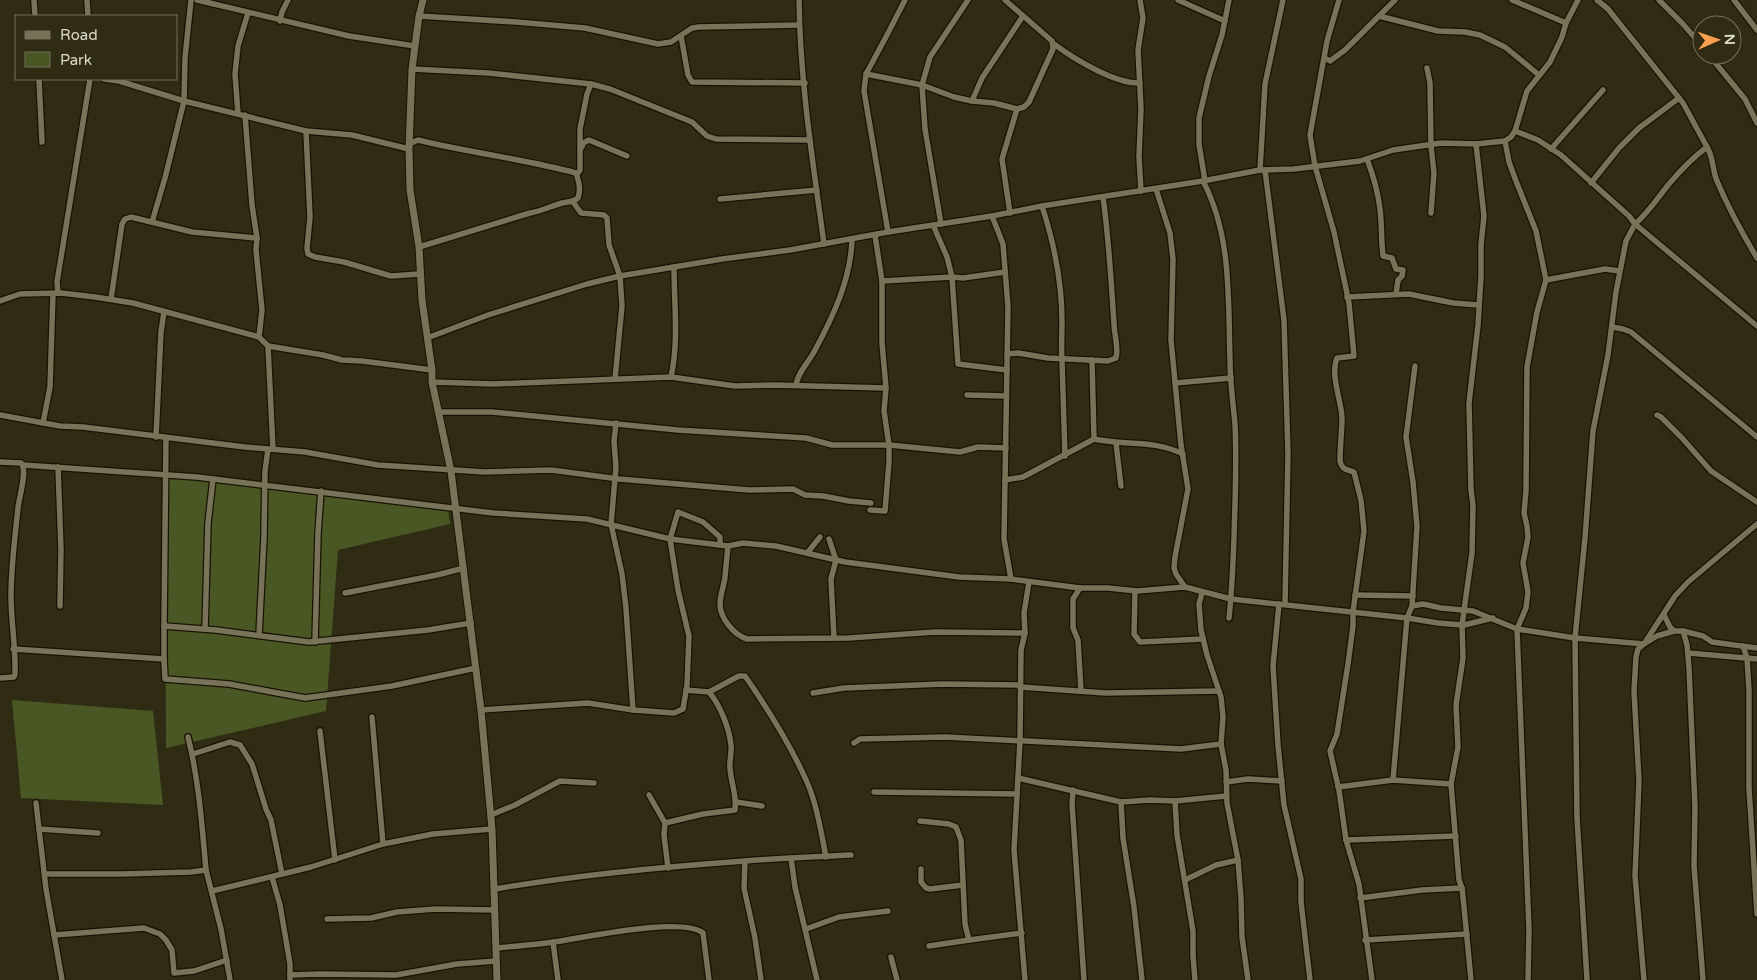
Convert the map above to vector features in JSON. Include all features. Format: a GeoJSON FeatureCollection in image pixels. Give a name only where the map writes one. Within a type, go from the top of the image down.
{"type":"FeatureCollection","features":[{"type":"Feature","properties":{"kind":"street"},"geometry":{"type":"LineString","coordinates":[[34,0],[35,15]]}},
{"type":"Feature","properties":{"kind":"street"},"geometry":{"type":"LineString","coordinates":[[86,0],[88,15]]}},
{"type":"Feature","properties":{"kind":"street"},"geometry":{"type":"LineString","coordinates":[[152,222],[184,101],[185,58],[192,0]]}},
{"type":"Feature","properties":{"kind":"street"},"geometry":{"type":"LineString","coordinates":[[197,0],[220,3],[248,13],[349,36],[415,46]]}},
{"type":"Feature","properties":{"kind":"street"},"geometry":{"type":"LineString","coordinates":[[280,21],[288,0]]}},
{"type":"Feature","properties":{"kind":"street"},"geometry":{"type":"LineString","coordinates":[[424,0],[419,16],[412,69],[409,146],[410,190],[419,248],[419,274],[432,382],[440,412],[456,509],[481,710],[492,829],[497,980]]}},
{"type":"Feature","properties":{"kind":"street"},"geometry":{"type":"LineString","coordinates":[[799,0],[799,25],[810,140],[824,244]]}},
{"type":"Feature","properties":{"kind":"street"},"geometry":{"type":"LineString","coordinates":[[888,232],[864,91],[866,74],[905,0]]}},
{"type":"Feature","properties":{"kind":"street"},"geometry":{"type":"LineString","coordinates":[[941,224],[922,110],[922,85],[930,57],[968,0]]}},
{"type":"Feature","properties":{"kind":"street"},"geometry":{"type":"LineString","coordinates":[[1005,0],[1067,54],[1090,67],[1132,84],[1140,83]]}},
{"type":"Feature","properties":{"kind":"street"},"geometry":{"type":"LineString","coordinates":[[1140,0],[1143,18],[1138,50],[1141,109],[1139,157],[1141,191]]}},
{"type":"Feature","properties":{"kind":"street"},"geometry":{"type":"LineString","coordinates":[[1178,0],[1225,21]]}},
{"type":"Feature","properties":{"kind":"street"},"geometry":{"type":"LineString","coordinates":[[1229,0],[1222,36],[1209,76],[1199,118],[1199,144],[1204,181],[1213,200],[1222,231],[1227,278],[1235,426],[1235,492],[1229,618]]}},
{"type":"Feature","properties":{"kind":"street"},"geometry":{"type":"LineString","coordinates":[[1283,0],[1265,84],[1262,170],[1284,320],[1288,454],[1282,604],[1273,666],[1284,805],[1301,879],[1301,902],[1310,980]]}},
{"type":"Feature","properties":{"kind":"street"},"geometry":{"type":"LineString","coordinates":[[1339,0],[1327,41],[1310,135],[1315,166],[1334,232],[1347,297],[1354,356],[1337,358],[1335,365],[1342,417],[1340,461],[1344,469],[1354,472],[1362,500],[1364,531],[1353,612],[1354,626],[1337,734],[1330,751],[1338,786],[1346,840],[1358,884],[1372,980]]}},
{"type":"Feature","properties":{"kind":"street"},"geometry":{"type":"LineString","coordinates":[[1325,58],[1330,61],[1345,50],[1395,0]]}},
{"type":"Feature","properties":{"kind":"street"},"geometry":{"type":"LineString","coordinates":[[1512,0],[1566,23]]}},
{"type":"Feature","properties":{"kind":"street"},"geometry":{"type":"LineString","coordinates":[[427,338],[523,303],[620,276],[824,244],[1262,170],[1294,169],[1360,161],[1393,150],[1432,146],[1441,143],[1476,144],[1505,141],[1511,138],[1515,131],[1527,91],[1550,62],[1578,0]]}},
{"type":"Feature","properties":{"kind":"street"},"geometry":{"type":"LineString","coordinates":[[1597,0],[1608,9],[1679,98],[1712,157],[1716,178],[1725,199],[1757,258]]}},
{"type":"Feature","properties":{"kind":"street"},"geometry":{"type":"LineString","coordinates":[[1659,0],[1692,34]]}},
{"type":"Feature","properties":{"kind":"street"},"geometry":{"type":"LineString","coordinates":[[1734,0],[1757,30]]}},
{"type":"Feature","properties":{"kind":"street"},"geometry":{"type":"LineString","coordinates":[[248,13],[238,46],[235,74],[257,238],[256,250],[262,310],[259,337]]}},
{"type":"Feature","properties":{"kind":"street"},"geometry":{"type":"LineString","coordinates":[[419,16],[585,28],[658,44],[671,42],[692,28],[698,27],[799,25]]}},
{"type":"Feature","properties":{"kind":"street"},"geometry":{"type":"LineString","coordinates":[[972,102],[982,78],[1023,16]]}},
{"type":"Feature","properties":{"kind":"street"},"geometry":{"type":"LineString","coordinates":[[1379,16],[1438,31],[1465,32],[1480,35],[1505,47],[1538,75]]}},
{"type":"Feature","properties":{"kind":"street"},"geometry":{"type":"LineString","coordinates":[[681,36],[688,76],[692,82],[805,83]]}},
{"type":"Feature","properties":{"kind":"street"},"geometry":{"type":"LineString","coordinates":[[866,74],[922,85],[972,102],[994,103],[1017,109],[1024,107],[1029,102],[1054,44]]}},
{"type":"Feature","properties":{"kind":"street"},"geometry":{"type":"LineString","coordinates":[[1717,65],[1745,99],[1757,124]]}},
{"type":"Feature","properties":{"kind":"street"},"geometry":{"type":"LineString","coordinates":[[1427,68],[1430,83],[1434,173],[1431,213]]}},
{"type":"Feature","properties":{"kind":"street"},"geometry":{"type":"LineString","coordinates":[[412,69],[488,73],[591,84],[610,89],[692,122],[707,136],[716,139],[810,140]]}},
{"type":"Feature","properties":{"kind":"street"},"geometry":{"type":"LineString","coordinates":[[39,80],[42,142]]}},
{"type":"Feature","properties":{"kind":"street"},"geometry":{"type":"LineString","coordinates":[[43,422],[50,387],[55,294],[90,80]]}},
{"type":"Feature","properties":{"kind":"street"},"geometry":{"type":"LineString","coordinates":[[112,80],[184,101],[306,130],[352,135],[409,146],[418,140],[542,164],[576,173]]}},
{"type":"Feature","properties":{"kind":"street"},"geometry":{"type":"LineString","coordinates":[[576,173],[580,170],[580,129],[587,94],[591,84]]}},
{"type":"Feature","properties":{"kind":"street"},"geometry":{"type":"LineString","coordinates":[[1551,149],[1603,90]]}},
{"type":"Feature","properties":{"kind":"street"},"geometry":{"type":"LineString","coordinates":[[1592,183],[1619,148],[1638,128],[1679,98]]}},
{"type":"Feature","properties":{"kind":"street"},"geometry":{"type":"LineString","coordinates":[[1010,213],[1002,159],[1017,109]]}},
{"type":"Feature","properties":{"kind":"street"},"geometry":{"type":"LineString","coordinates":[[306,130],[310,217],[306,248],[308,254],[392,276],[419,274]]}},
{"type":"Feature","properties":{"kind":"street"},"geometry":{"type":"LineString","coordinates":[[1515,131],[1538,140],[1561,155],[1629,216],[1635,224],[1757,326]]}},
{"type":"Feature","properties":{"kind":"street"},"geometry":{"type":"LineString","coordinates":[[581,152],[583,142],[589,140],[627,156]]}},
{"type":"Feature","properties":{"kind":"street"},"geometry":{"type":"LineString","coordinates":[[1505,141],[1516,181],[1536,232],[1546,280],[1537,312],[1527,367],[1527,475],[1524,513],[1528,537],[1524,564],[1528,592],[1526,608],[1518,629],[1529,930],[1528,980]]}},
{"type":"Feature","properties":{"kind":"street"},"geometry":{"type":"LineString","coordinates":[[1471,980],[1462,888],[1459,880],[1451,784],[1458,747],[1456,705],[1463,658],[1464,610],[1472,553],[1473,506],[1469,403],[1478,325],[1484,216],[1476,144]]}},
{"type":"Feature","properties":{"kind":"street"},"geometry":{"type":"LineString","coordinates":[[1587,980],[1577,818],[1575,638],[1587,522],[1593,431],[1606,368],[1616,292],[1626,240],[1635,224],[1643,218],[1669,184],[1692,159],[1707,147]]}},
{"type":"Feature","properties":{"kind":"street"},"geometry":{"type":"LineString","coordinates":[[1367,159],[1376,183],[1379,201],[1383,256],[1392,258],[1396,269],[1403,270],[1402,276],[1398,280],[1396,294]]}},
{"type":"Feature","properties":{"kind":"street"},"geometry":{"type":"LineString","coordinates":[[419,248],[563,203],[573,202],[578,198],[580,192],[576,173]]}},
{"type":"Feature","properties":{"kind":"street"},"geometry":{"type":"LineString","coordinates":[[1156,189],[1170,234],[1173,260],[1171,340],[1188,489],[1174,568],[1185,587]]}},
{"type":"Feature","properties":{"kind":"street"},"geometry":{"type":"LineString","coordinates":[[720,199],[817,190]]}},
{"type":"Feature","properties":{"kind":"street"},"geometry":{"type":"LineString","coordinates":[[1007,354],[1026,354],[1062,359],[1112,360],[1116,358],[1110,244],[1103,197]]}},
{"type":"Feature","properties":{"kind":"street"},"geometry":{"type":"LineString","coordinates":[[573,202],[581,213],[606,216],[609,245],[620,276],[622,306],[615,379]]}},
{"type":"Feature","properties":{"kind":"street"},"geometry":{"type":"LineString","coordinates":[[1042,206],[1050,231],[1057,266],[1062,321],[1065,456]]}},
{"type":"Feature","properties":{"kind":"street"},"geometry":{"type":"LineString","coordinates":[[992,216],[1003,244],[1008,307],[1004,539],[1011,579]]}},
{"type":"Feature","properties":{"kind":"street"},"geometry":{"type":"LineString","coordinates":[[111,300],[122,224],[125,219],[131,217],[192,232],[257,238]]}},
{"type":"Feature","properties":{"kind":"street"},"geometry":{"type":"LineString","coordinates":[[933,226],[947,257],[952,278],[958,364],[1006,370]]}},
{"type":"Feature","properties":{"kind":"street"},"geometry":{"type":"LineString","coordinates":[[870,510],[884,511],[889,462],[889,445],[884,411],[886,388],[882,343],[882,281],[876,235]]}},
{"type":"Feature","properties":{"kind":"street"},"geometry":{"type":"LineString","coordinates":[[796,386],[798,376],[811,359],[840,300],[852,255],[852,239]]}},
{"type":"Feature","properties":{"kind":"street"},"geometry":{"type":"LineString","coordinates":[[671,377],[676,335],[674,267]]}},
{"type":"Feature","properties":{"kind":"street"},"geometry":{"type":"LineString","coordinates":[[1546,280],[1605,269],[1620,271]]}},
{"type":"Feature","properties":{"kind":"street"},"geometry":{"type":"LineString","coordinates":[[882,281],[963,278],[1005,272]]}},
{"type":"Feature","properties":{"kind":"street"},"geometry":{"type":"LineString","coordinates":[[0,306],[0,301],[20,294],[55,294],[133,303],[259,337],[268,346],[342,360],[432,370]]}},
{"type":"Feature","properties":{"kind":"street"},"geometry":{"type":"LineString","coordinates":[[1347,297],[1409,294],[1453,303],[1478,305]]}},
{"type":"Feature","properties":{"kind":"street"},"geometry":{"type":"LineString","coordinates":[[156,437],[161,332],[164,312]]}},
{"type":"Feature","properties":{"kind":"street"},"geometry":{"type":"LineString","coordinates":[[1612,327],[1631,332],[1757,437]]}},
{"type":"Feature","properties":{"kind":"street"},"geometry":{"type":"LineString","coordinates":[[259,635],[265,471],[271,449],[268,346]]}},
{"type":"Feature","properties":{"kind":"street"},"geometry":{"type":"LineString","coordinates":[[1092,360],[1094,439]]}},
{"type":"Feature","properties":{"kind":"street"},"geometry":{"type":"LineString","coordinates":[[1393,780],[1407,618],[1412,606],[1413,596],[1417,526],[1406,437],[1415,366]]}},
{"type":"Feature","properties":{"kind":"street"},"geometry":{"type":"LineString","coordinates":[[432,382],[494,384],[671,377],[735,386],[886,388]]}},
{"type":"Feature","properties":{"kind":"street"},"geometry":{"type":"LineString","coordinates":[[1175,383],[1231,378]]}},
{"type":"Feature","properties":{"kind":"street"},"geometry":{"type":"LineString","coordinates":[[967,395],[1006,396]]}},
{"type":"Feature","properties":{"kind":"street"},"geometry":{"type":"LineString","coordinates":[[440,412],[492,412],[678,430],[806,438],[832,445],[889,445],[960,452],[978,447],[1006,448]]}},
{"type":"Feature","properties":{"kind":"street"},"geometry":{"type":"LineString","coordinates":[[0,415],[156,437],[305,452],[378,465],[450,471],[551,470],[619,479],[749,490],[793,489],[805,495],[871,503]]}},
{"type":"Feature","properties":{"kind":"street"},"geometry":{"type":"LineString","coordinates":[[1658,415],[1682,438],[1711,471],[1757,502]]}},
{"type":"Feature","properties":{"kind":"street"},"geometry":{"type":"LineString","coordinates":[[616,423],[614,441],[616,460],[611,524],[622,574],[626,608],[632,710]]}},
{"type":"Feature","properties":{"kind":"street"},"geometry":{"type":"LineString","coordinates":[[166,438],[164,626],[166,679],[229,684],[305,698],[392,686],[476,668]]}},
{"type":"Feature","properties":{"kind":"street"},"geometry":{"type":"LineString","coordinates":[[1005,480],[1023,477],[1094,439],[1116,443],[1162,445],[1183,454]]}},
{"type":"Feature","properties":{"kind":"street"},"geometry":{"type":"LineString","coordinates":[[1116,443],[1121,486]]}},
{"type":"Feature","properties":{"kind":"street"},"geometry":{"type":"LineString","coordinates":[[0,462],[213,479],[456,509],[533,517],[587,519],[670,539],[728,546],[743,543],[776,546],[836,560],[959,577],[1011,579],[1080,588],[1108,588],[1135,591],[1185,587],[1202,593],[1231,599],[1463,625],[1484,622],[1492,618]]}},
{"type":"Feature","properties":{"kind":"street"},"geometry":{"type":"LineString","coordinates":[[0,678],[14,677],[15,668],[12,576],[19,494],[24,472],[23,465]]}},
{"type":"Feature","properties":{"kind":"street"},"geometry":{"type":"LineString","coordinates":[[58,467],[61,549],[60,606]]}},
{"type":"Feature","properties":{"kind":"street"},"geometry":{"type":"LineString","coordinates":[[205,629],[208,523],[213,479]]}},
{"type":"Feature","properties":{"kind":"street"},"geometry":{"type":"LineString","coordinates":[[315,642],[317,541],[321,491]]}},
{"type":"Feature","properties":{"kind":"street"},"geometry":{"type":"LineString","coordinates":[[481,710],[588,703],[632,710],[674,713],[683,709],[689,636],[678,590],[670,539],[678,512],[703,522],[720,537],[720,545]]}},
{"type":"Feature","properties":{"kind":"street"},"geometry":{"type":"LineString","coordinates":[[1644,644],[1675,596],[1688,582],[1757,524]]}},
{"type":"Feature","properties":{"kind":"street"},"geometry":{"type":"LineString","coordinates":[[808,552],[820,537]]}},
{"type":"Feature","properties":{"kind":"street"},"geometry":{"type":"LineString","coordinates":[[830,539],[836,560],[831,579],[834,638]]}},
{"type":"Feature","properties":{"kind":"street"},"geometry":{"type":"LineString","coordinates":[[728,546],[720,606],[722,616],[740,637],[754,640],[834,638],[935,632],[1025,633]]}},
{"type":"Feature","properties":{"kind":"street"},"geometry":{"type":"LineString","coordinates":[[345,593],[437,576],[464,568]]}},
{"type":"Feature","properties":{"kind":"street"},"geometry":{"type":"LineString","coordinates":[[1025,980],[1014,850],[1020,742],[1021,650],[1025,633],[1024,613],[1029,582]]}},
{"type":"Feature","properties":{"kind":"street"},"geometry":{"type":"LineString","coordinates":[[1080,588],[1073,599],[1072,628],[1078,640],[1082,691]]}},
{"type":"Feature","properties":{"kind":"street"},"geometry":{"type":"LineString","coordinates":[[1135,591],[1134,634],[1140,642],[1203,639]]}},
{"type":"Feature","properties":{"kind":"street"},"geometry":{"type":"LineString","coordinates":[[1202,593],[1199,604],[1203,639],[1219,691],[1223,717],[1221,744],[1226,796],[1238,860],[1242,898],[1242,937],[1248,980]]}},
{"type":"Feature","properties":{"kind":"street"},"geometry":{"type":"LineString","coordinates":[[1355,595],[1413,596]]}},
{"type":"Feature","properties":{"kind":"street"},"geometry":{"type":"LineString","coordinates":[[1412,606],[1423,604],[1472,611],[1518,629],[1575,638],[1644,644]]}},
{"type":"Feature","properties":{"kind":"street"},"geometry":{"type":"LineString","coordinates":[[1472,611],[1484,622]]}},
{"type":"Feature","properties":{"kind":"street"},"geometry":{"type":"LineString","coordinates":[[1664,615],[1674,631]]}},
{"type":"Feature","properties":{"kind":"street"},"geometry":{"type":"LineString","coordinates":[[164,626],[315,642],[376,634],[428,630],[471,623]]}},
{"type":"Feature","properties":{"kind":"street"},"geometry":{"type":"LineString","coordinates":[[1644,980],[1634,876],[1638,781],[1634,691],[1638,649],[1657,636],[1674,631],[1702,636],[1712,642],[1754,648],[1757,643]]}},
{"type":"Feature","properties":{"kind":"street"},"geometry":{"type":"LineString","coordinates":[[1683,632],[1688,653],[1695,807],[1694,866],[1703,980]]}},
{"type":"Feature","properties":{"kind":"street"},"geometry":{"type":"LineString","coordinates":[[1744,646],[1747,658],[1749,788],[1757,914]]}},
{"type":"Feature","properties":{"kind":"street"},"geometry":{"type":"LineString","coordinates":[[14,649],[164,659]]}},
{"type":"Feature","properties":{"kind":"street"},"geometry":{"type":"LineString","coordinates":[[1688,653],[1757,659]]}},
{"type":"Feature","properties":{"kind":"street"},"geometry":{"type":"LineString","coordinates":[[686,690],[709,692],[738,676],[745,676],[771,714],[808,784],[820,824],[826,857]]}},
{"type":"Feature","properties":{"kind":"street"},"geometry":{"type":"LineString","coordinates":[[813,693],[844,688],[942,684],[1020,686],[1122,693],[1219,691]]}},
{"type":"Feature","properties":{"kind":"street"},"geometry":{"type":"LineString","coordinates":[[665,822],[735,810],[736,796],[730,767],[732,756],[731,744],[722,715],[709,692]]}},
{"type":"Feature","properties":{"kind":"street"},"geometry":{"type":"LineString","coordinates":[[372,717],[383,844]]}},
{"type":"Feature","properties":{"kind":"street"},"geometry":{"type":"LineString","coordinates":[[320,731],[335,860]]}},
{"type":"Feature","properties":{"kind":"street"},"geometry":{"type":"LineString","coordinates":[[188,737],[193,754],[202,818],[206,870],[230,980]]}},
{"type":"Feature","properties":{"kind":"street"},"geometry":{"type":"LineString","coordinates":[[854,743],[860,739],[945,737],[1181,749],[1221,744]]}},
{"type":"Feature","properties":{"kind":"street"},"geometry":{"type":"LineString","coordinates":[[193,754],[230,742],[236,743],[244,750],[252,764],[271,820],[282,874]]}},
{"type":"Feature","properties":{"kind":"street"},"geometry":{"type":"LineString","coordinates":[[1018,778],[1121,802],[1175,801],[1226,796]]}},
{"type":"Feature","properties":{"kind":"street"},"geometry":{"type":"LineString","coordinates":[[1226,782],[1248,780],[1282,781]]}},
{"type":"Feature","properties":{"kind":"street"},"geometry":{"type":"LineString","coordinates":[[1338,786],[1393,780],[1451,784]]}},
{"type":"Feature","properties":{"kind":"street"},"geometry":{"type":"LineString","coordinates":[[490,815],[515,805],[560,781],[594,783]]}},
{"type":"Feature","properties":{"kind":"street"},"geometry":{"type":"LineString","coordinates":[[1073,790],[1072,804],[1084,980]]}},
{"type":"Feature","properties":{"kind":"street"},"geometry":{"type":"LineString","coordinates":[[874,792],[1017,794]]}},
{"type":"Feature","properties":{"kind":"street"},"geometry":{"type":"LineString","coordinates":[[649,795],[665,822],[668,868]]}},
{"type":"Feature","properties":{"kind":"street"},"geometry":{"type":"LineString","coordinates":[[1175,801],[1177,835],[1194,931],[1193,956],[1195,980]]}},
{"type":"Feature","properties":{"kind":"street"},"geometry":{"type":"LineString","coordinates":[[736,802],[762,806]]}},
{"type":"Feature","properties":{"kind":"street"},"geometry":{"type":"LineString","coordinates":[[1121,802],[1123,838],[1134,907],[1142,980]]}},
{"type":"Feature","properties":{"kind":"street"},"geometry":{"type":"LineString","coordinates":[[36,803],[62,980]]}},
{"type":"Feature","properties":{"kind":"street"},"geometry":{"type":"LineString","coordinates":[[920,821],[949,824],[956,827],[961,840],[965,924],[969,940]]}},
{"type":"Feature","properties":{"kind":"street"},"geometry":{"type":"LineString","coordinates":[[39,829],[98,833]]}},
{"type":"Feature","properties":{"kind":"street"},"geometry":{"type":"LineString","coordinates":[[212,892],[272,878],[383,844],[433,834],[492,829]]}},
{"type":"Feature","properties":{"kind":"street"},"geometry":{"type":"LineString","coordinates":[[1346,840],[1456,836]]}},
{"type":"Feature","properties":{"kind":"street"},"geometry":{"type":"LineString","coordinates":[[495,889],[551,880],[668,868],[745,861],[852,855]]}},
{"type":"Feature","properties":{"kind":"street"},"geometry":{"type":"LineString","coordinates":[[791,858],[795,887],[817,980]]}},
{"type":"Feature","properties":{"kind":"street"},"geometry":{"type":"LineString","coordinates":[[1185,880],[1216,865],[1238,860]]}},
{"type":"Feature","properties":{"kind":"street"},"geometry":{"type":"LineString","coordinates":[[745,861],[744,888],[755,938],[761,980]]}},
{"type":"Feature","properties":{"kind":"street"},"geometry":{"type":"LineString","coordinates":[[921,869],[921,882],[926,888],[964,885]]}},
{"type":"Feature","properties":{"kind":"street"},"geometry":{"type":"LineString","coordinates":[[45,874],[122,874],[206,870]]}},
{"type":"Feature","properties":{"kind":"street"},"geometry":{"type":"LineString","coordinates":[[272,878],[280,905],[290,978],[319,974],[396,975],[457,964],[496,961]]}},
{"type":"Feature","properties":{"kind":"street"},"geometry":{"type":"LineString","coordinates":[[1360,898],[1422,890],[1462,888]]}},
{"type":"Feature","properties":{"kind":"street"},"geometry":{"type":"LineString","coordinates":[[327,919],[371,918],[403,911],[436,909],[494,910]]}},
{"type":"Feature","properties":{"kind":"street"},"geometry":{"type":"LineString","coordinates":[[806,929],[839,918],[888,911]]}},
{"type":"Feature","properties":{"kind":"street"},"geometry":{"type":"LineString","coordinates":[[54,935],[144,928],[160,934],[166,940],[172,950],[174,977],[227,960]]}},
{"type":"Feature","properties":{"kind":"street"},"geometry":{"type":"LineString","coordinates":[[496,948],[553,942],[636,928],[692,928],[703,933],[709,980]]}},
{"type":"Feature","properties":{"kind":"street"},"geometry":{"type":"LineString","coordinates":[[929,946],[1022,934]]}},
{"type":"Feature","properties":{"kind":"street"},"geometry":{"type":"LineString","coordinates":[[1365,940],[1467,934]]}},
{"type":"Feature","properties":{"kind":"street"},"geometry":{"type":"LineString","coordinates":[[553,942],[558,980]]}},
{"type":"Feature","properties":{"kind":"street"},"geometry":{"type":"LineString","coordinates":[[892,957],[897,980]]}},
{"type":"Feature","properties":{"kind":"green space"},"geometry":{"type":"Polygon","coordinates":[[[165,477],[448,508],[450,524],[338,550],[326,711],[166,748],[165,477]]]}},
{"type":"Feature","properties":{"kind":"green space"},"geometry":{"type":"Polygon","coordinates":[[[12,700],[153,711],[163,805],[21,798],[12,700]]]}}]}
